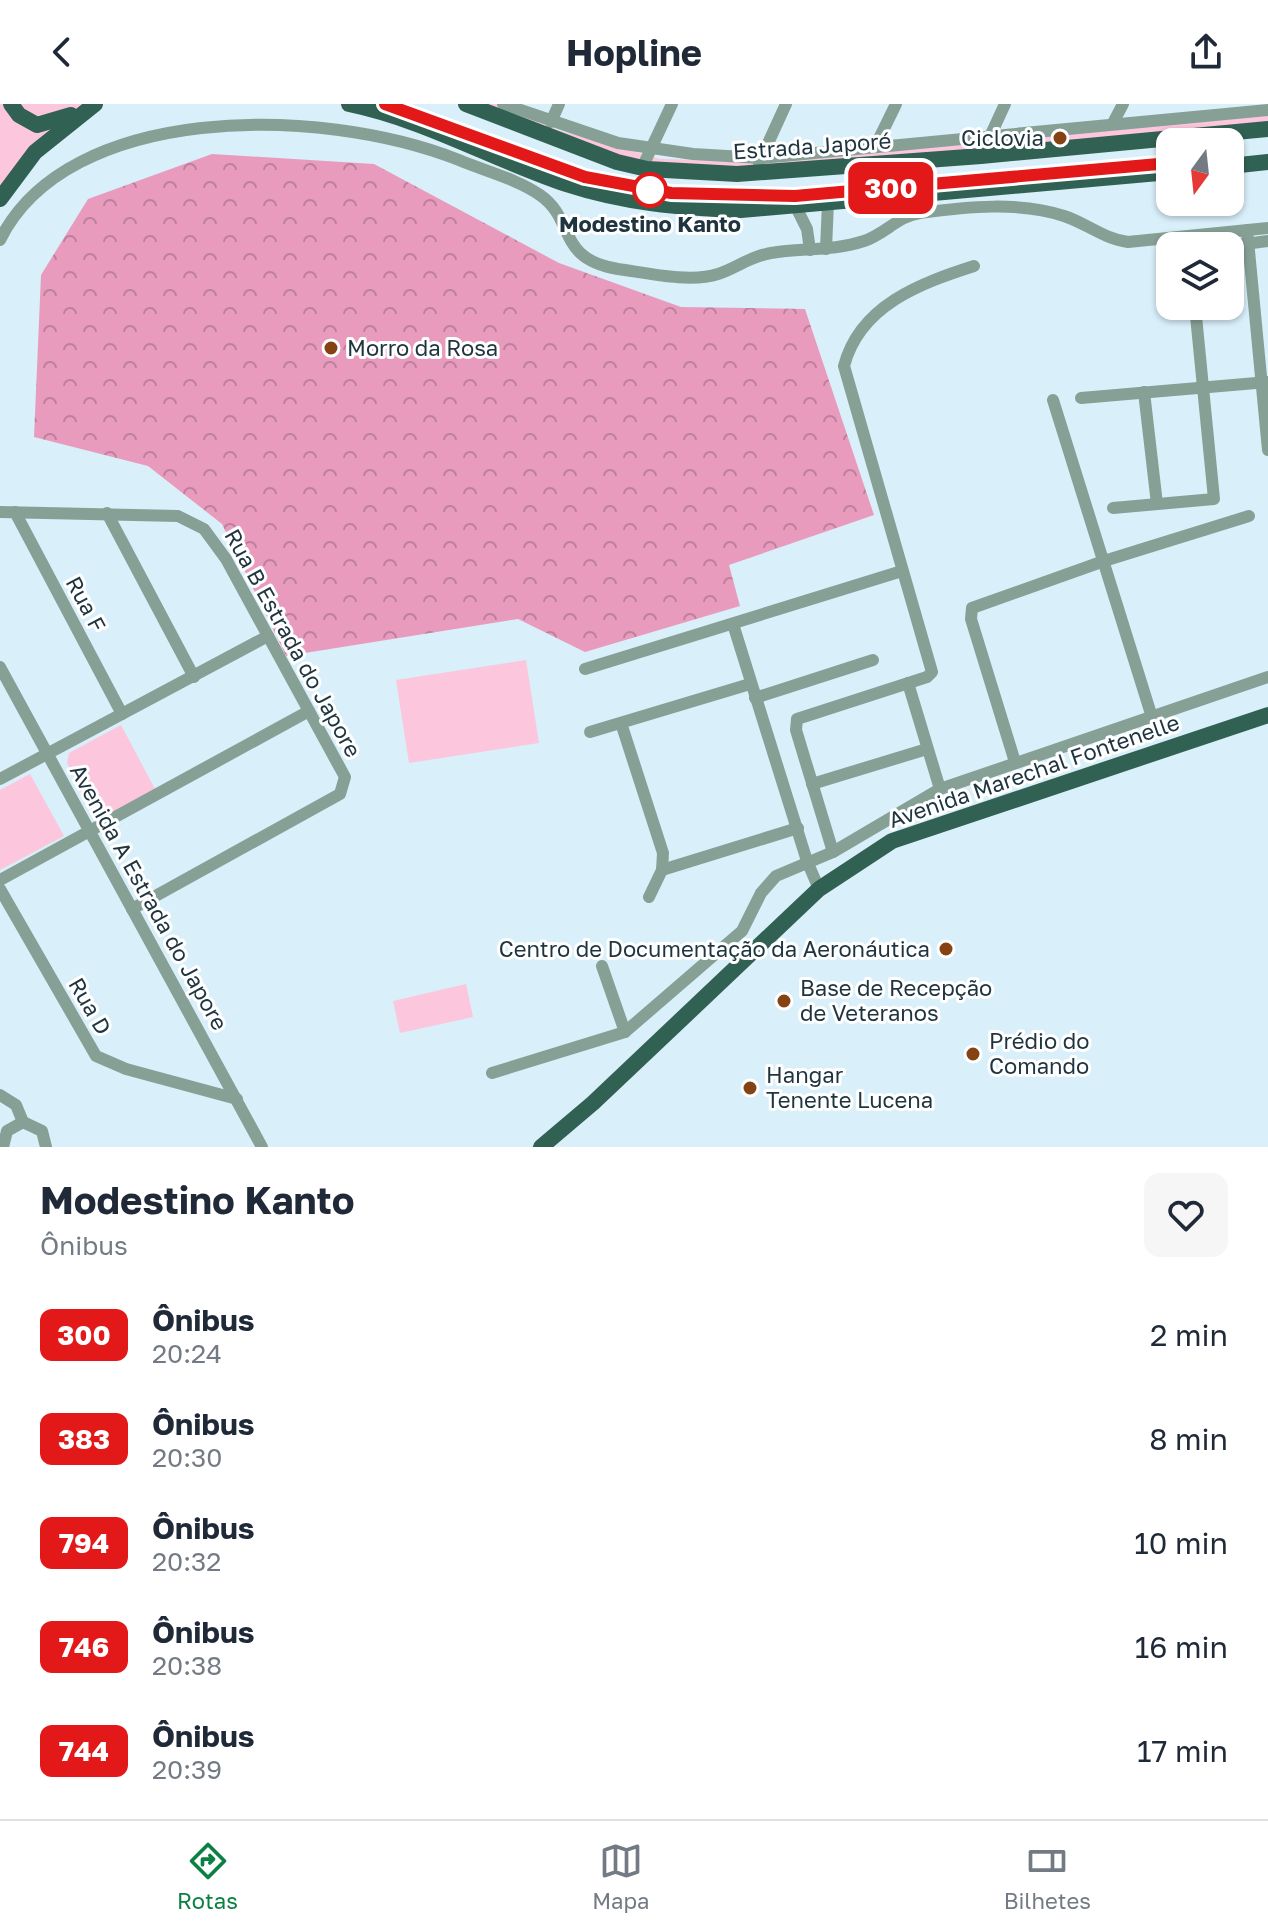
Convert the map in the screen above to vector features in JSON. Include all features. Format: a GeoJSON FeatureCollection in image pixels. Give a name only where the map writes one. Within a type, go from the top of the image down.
{"type":"FeatureCollection","features":[{"type":"Feature","properties":{"kind":"main road"},"geometry":{"type":"LineString","coordinates":[[11,104],[19,115],[37,125],[56,122],[94,104]]}},
{"type":"Feature","properties":{"kind":"main road"},"geometry":{"type":"LineString","coordinates":[[0,199],[35,152],[94,104]]}},
{"type":"Feature","properties":{"kind":"main road"},"geometry":{"type":"LineString","coordinates":[[349,104],[416,121],[565,184],[618,198],[682,208],[741,210],[1156,173]]}},
{"type":"Feature","properties":{"kind":"main road","name":"Estrada Japoré"},"geometry":{"type":"LineString","coordinates":[[466,104],[568,145],[642,168],[753,174],[1156,138]]}},
{"type":"Feature","properties":{"kind":"main road","name":"Estrada Japoré"},"geometry":{"type":"LineString","coordinates":[[1244,130],[1268,129]]}},
{"type":"Feature","properties":{"kind":"main road"},"geometry":{"type":"LineString","coordinates":[[1244,165],[1268,162]]}},
{"type":"Feature","properties":{"kind":"main road","name":"Avenida Marechal Fontenelle"},"geometry":{"type":"LineString","coordinates":[[541,1147],[593,1103],[819,889],[892,841],[1268,715]]}},
{"type":"Feature","properties":{"kind":"street","name":"Estrada Japoré"},"geometry":{"type":"LineString","coordinates":[[503,104],[551,122],[650,149],[761,158],[1231,109],[1268,110]]}},
{"type":"Feature","properties":{"kind":"street"},"geometry":{"type":"LineString","coordinates":[[551,122],[559,104]]}},
{"type":"Feature","properties":{"kind":"street"},"geometry":{"type":"LineString","coordinates":[[642,168],[672,104]]}},
{"type":"Feature","properties":{"kind":"street"},"geometry":{"type":"LineString","coordinates":[[753,174],[786,104]]}},
{"type":"Feature","properties":{"kind":"street"},"geometry":{"type":"LineString","coordinates":[[875,147],[896,104]]}},
{"type":"Feature","properties":{"kind":"street"},"geometry":{"type":"LineString","coordinates":[[981,156],[1005,104]]}},
{"type":"Feature","properties":{"kind":"street"},"geometry":{"type":"LineString","coordinates":[[1113,123],[1123,104]]}},
{"type":"Feature","properties":{"kind":"street"},"geometry":{"type":"LineString","coordinates":[[1222,128],[1231,109]]}},
{"type":"Feature","properties":{"kind":"street"},"geometry":{"type":"LineString","coordinates":[[261,111],[363,127],[411,140],[529,189],[549,204],[583,257],[616,269],[698,277],[721,273],[766,253],[826,249],[866,241],[898,220],[918,213],[1016,207],[1067,217],[1121,241],[1268,228]]}},
{"type":"Feature","properties":{"kind":"street"},"geometry":{"type":"LineString","coordinates":[[0,240],[20,201],[42,170]]}},
{"type":"Feature","properties":{"kind":"street"},"geometry":{"type":"LineString","coordinates":[[826,249],[828,202]]}},
{"type":"Feature","properties":{"kind":"street"},"geometry":{"type":"LineString","coordinates":[[795,205],[807,229],[810,250]]}},
{"type":"Feature","properties":{"kind":"street"},"geometry":{"type":"LineString","coordinates":[[1247,230],[1264,382],[1268,450]]}},
{"type":"Feature","properties":{"kind":"street"},"geometry":{"type":"LineString","coordinates":[[1244,244],[1268,241]]}},
{"type":"Feature","properties":{"kind":"street"},"geometry":{"type":"LineString","coordinates":[[833,852],[796,730],[797,719],[927,677],[932,667],[844,366],[861,332],[901,293],[915,285],[974,266]]}},
{"type":"Feature","properties":{"kind":"street"},"geometry":{"type":"LineString","coordinates":[[1113,508],[1214,499],[1197,320]]}},
{"type":"Feature","properties":{"kind":"street"},"geometry":{"type":"LineString","coordinates":[[1081,398],[1264,382]]}},
{"type":"Feature","properties":{"kind":"street"},"geometry":{"type":"LineString","coordinates":[[1144,392],[1157,504]]}},
{"type":"Feature","properties":{"kind":"street"},"geometry":{"type":"LineString","coordinates":[[1053,400],[1151,714]]}},
{"type":"Feature","properties":{"kind":"street","name":"Rua B Estrada do Japore"},"geometry":{"type":"LineString","coordinates":[[0,512],[164,513],[204,529],[226,559],[345,777],[340,794],[132,909]]}},
{"type":"Feature","properties":{"kind":"street","name":"Rua F"},"geometry":{"type":"LineString","coordinates":[[15,512],[122,714]]}},
{"type":"Feature","properties":{"kind":"street"},"geometry":{"type":"LineString","coordinates":[[107,513],[194,677]]}},
{"type":"Feature","properties":{"kind":"street"},"geometry":{"type":"LineString","coordinates":[[1015,762],[971,619],[972,608],[1104,561],[1249,516]]}},
{"type":"Feature","properties":{"kind":"street"},"geometry":{"type":"LineString","coordinates":[[585,669],[902,571]]}},
{"type":"Feature","properties":{"kind":"street"},"geometry":{"type":"LineString","coordinates":[[733,624],[807,861],[819,889]]}},
{"type":"Feature","properties":{"kind":"street"},"geometry":{"type":"LineString","coordinates":[[0,779],[268,636]]}},
{"type":"Feature","properties":{"kind":"street"},"geometry":{"type":"LineString","coordinates":[[755,698],[873,660]]}},
{"type":"Feature","properties":{"kind":"street","name":"Avenida A Estrada do Japore"},"geometry":{"type":"LineString","coordinates":[[0,667],[262,1147]]}},
{"type":"Feature","properties":{"kind":"street"},"geometry":{"type":"LineString","coordinates":[[492,1073],[625,1032],[742,931],[761,893],[776,876],[833,852],[940,789],[1151,714],[1268,677]]}},
{"type":"Feature","properties":{"kind":"street"},"geometry":{"type":"LineString","coordinates":[[908,683],[940,789]]}},
{"type":"Feature","properties":{"kind":"street"},"geometry":{"type":"LineString","coordinates":[[590,732],[750,684]]}},
{"type":"Feature","properties":{"kind":"street"},"geometry":{"type":"LineString","coordinates":[[0,880],[309,711]]}},
{"type":"Feature","properties":{"kind":"street"},"geometry":{"type":"LineString","coordinates":[[621,723],[663,853],[662,870],[649,897]]}},
{"type":"Feature","properties":{"kind":"street"},"geometry":{"type":"LineString","coordinates":[[812,784],[927,749]]}},
{"type":"Feature","properties":{"kind":"street"},"geometry":{"type":"LineString","coordinates":[[662,870],[798,828]]}},
{"type":"Feature","properties":{"kind":"street","name":"Rua D"},"geometry":{"type":"LineString","coordinates":[[0,889],[96,1056],[126,1069],[237,1099]]}},
{"type":"Feature","properties":{"kind":"street"},"geometry":{"type":"LineString","coordinates":[[602,966],[625,1032]]}},
{"type":"Feature","properties":{"kind":"street"},"geometry":{"type":"LineString","coordinates":[[0,1095],[16,1105],[23,1122],[42,1131],[46,1147]]}},
{"type":"Feature","properties":{"kind":"street"},"geometry":{"type":"LineString","coordinates":[[3,1147],[7,1131],[23,1122]]}},
{"type":"Feature","properties":{"kind":"green space"},"geometry":{"type":"Polygon","coordinates":[[[212,154],[374,164],[559,263],[681,307],[805,309],[874,515],[729,565],[740,606],[585,652],[518,619],[286,656],[222,524],[148,466],[34,437],[41,275],[88,199],[212,154]]]}},
{"type":"Feature","properties":{"kind":"shaded area"},"geometry":{"type":"Polygon","coordinates":[[[0,104],[92,104],[0,193],[0,104]]]}},
{"type":"Feature","properties":{"kind":"shaded area","name":"Ciclovia"},"geometry":{"type":"Polygon","coordinates":[[[473,104],[497,104],[558,130],[660,159],[745,161],[1268,115],[1268,125],[1156,128],[1156,135],[747,171],[659,166],[557,139],[473,104]]]}},
{"type":"Feature","properties":{"kind":"shaded area"},"geometry":{"type":"Polygon","coordinates":[[[526,660],[539,743],[409,763],[396,680],[526,660]]]}},
{"type":"Feature","properties":{"kind":"shaded area"},"geometry":{"type":"Polygon","coordinates":[[[121,725],[155,789],[96,823],[67,763],[69,753],[121,725]]]}},
{"type":"Feature","properties":{"kind":"shaded area"},"geometry":{"type":"Polygon","coordinates":[[[30,774],[64,836],[0,870],[0,790],[30,774]]]}},
{"type":"Feature","properties":{"kind":"shaded area"},"geometry":{"type":"Polygon","coordinates":[[[466,984],[473,1017],[400,1033],[393,1001],[466,984]]]}},
{"type":"Feature","properties":{"kind":"bus line","name":"300"},"geometry":{"type":"LineString","coordinates":[[385,104],[434,120],[534,161],[585,177],[671,193],[795,196],[1156,164]]}},
{"type":"Feature","properties":{"kind":"place","name":"Ciclovia"},"geometry":{"type":"Point","coordinates":[1060,138]}},
{"type":"Feature","properties":{"kind":"place","name":"Modestino Kanto"},"geometry":{"type":"Point","coordinates":[650,190]}},
{"type":"Feature","properties":{"kind":"place","name":"Morro da Rosa"},"geometry":{"type":"Point","coordinates":[331,348]}},
{"type":"Feature","properties":{"kind":"place","name":"Centro de Documentação da Aeronáutica"},"geometry":{"type":"Point","coordinates":[946,949]}},
{"type":"Feature","properties":{"kind":"place","name":"Base de Recepção de Veteranos"},"geometry":{"type":"Point","coordinates":[784,1001]}},
{"type":"Feature","properties":{"kind":"place","name":"Prédio do Comando"},"geometry":{"type":"Point","coordinates":[973,1054]}},
{"type":"Feature","properties":{"kind":"place","name":"Hangar Tenente Lucena"},"geometry":{"type":"Point","coordinates":[750,1088]}}]}
